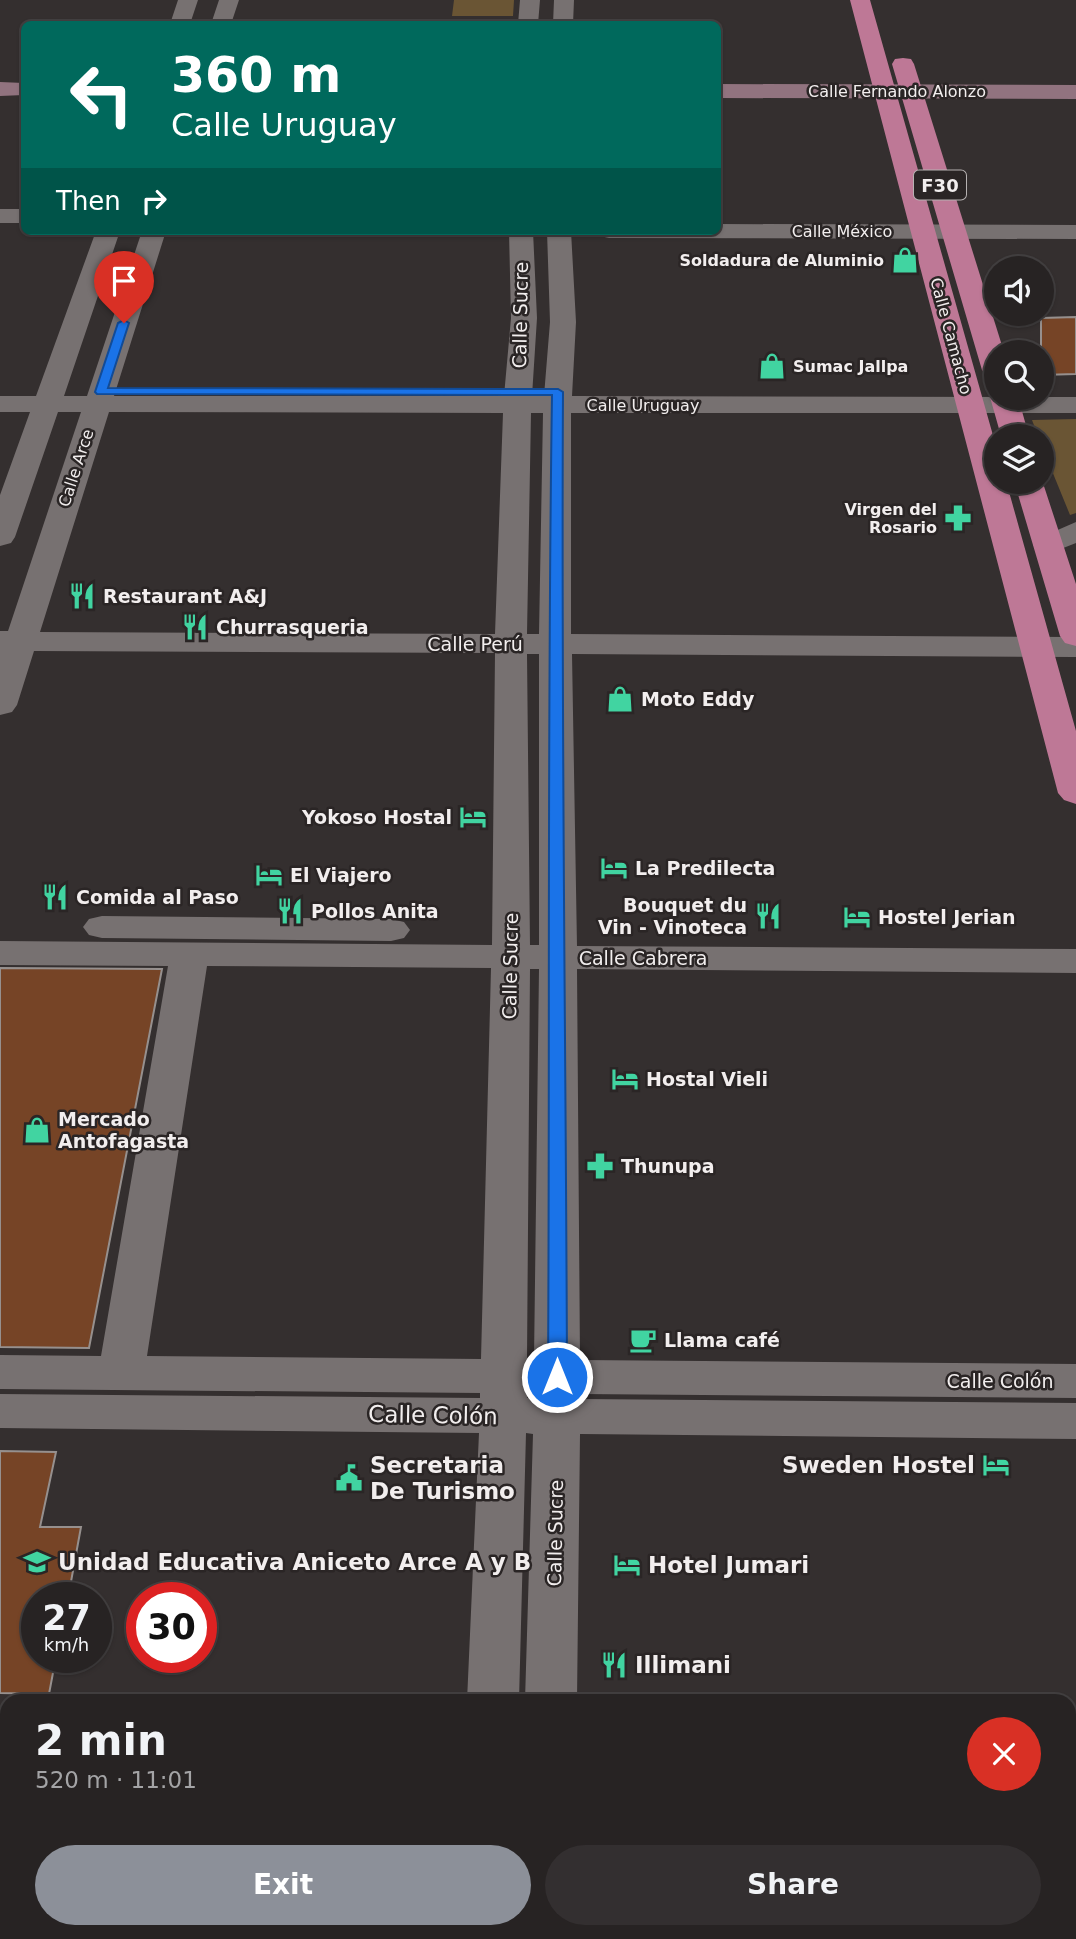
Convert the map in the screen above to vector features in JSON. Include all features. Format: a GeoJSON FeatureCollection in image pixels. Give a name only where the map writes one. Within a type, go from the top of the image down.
{"type":"FeatureCollection","features":[{"type":"Feature","properties":{"kind":"highway","name":"Calle Camacho"},"geometry":{"type":"LineString","coordinates":[[860,0],[952,225],[987,340]]}},
{"type":"Feature","properties":{"kind":"highway","name":"Calle Camacho"},"geometry":{"type":"LineString","coordinates":[[883,0],[892,34],[897,86],[921,225],[1076,793]]}},
{"type":"Feature","properties":{"kind":"highway"},"geometry":{"type":"LineString","coordinates":[[1033,494],[1075,635]]}},
{"type":"Feature","properties":{"kind":"main road"},"geometry":{"type":"LineString","coordinates":[[0,78],[21,78]]}},
{"type":"Feature","properties":{"kind":"main road","name":"Calle Fernando Alonzo"},"geometry":{"type":"LineString","coordinates":[[721,79],[1076,92]]}},
{"type":"Feature","properties":{"kind":"main road","name":"Calle Fernando Alonzo"},"geometry":{"type":"LineString","coordinates":[[721,91],[1076,80]]}},
{"type":"Feature","properties":{"kind":"main road"},"geometry":{"type":"LineString","coordinates":[[0,89],[21,89]]}},
{"type":"Feature","properties":{"kind":"street"},"geometry":{"type":"LineString","coordinates":[[181,21],[188,0]]}},
{"type":"Feature","properties":{"kind":"street"},"geometry":{"type":"LineString","coordinates":[[222,21],[229,0]]}},
{"type":"Feature","properties":{"kind":"street"},"geometry":{"type":"LineString","coordinates":[[528,21],[530,0]]}},
{"type":"Feature","properties":{"kind":"street"},"geometry":{"type":"LineString","coordinates":[[563,21],[564,0]]}},
{"type":"Feature","properties":{"kind":"street"},"geometry":{"type":"LineString","coordinates":[[0,216],[21,216]]}},
{"type":"Feature","properties":{"kind":"street","name":"Calle México"},"geometry":{"type":"LineString","coordinates":[[721,218],[921,225]]}},
{"type":"Feature","properties":{"kind":"street","name":"Calle México"},"geometry":{"type":"LineString","coordinates":[[721,229],[952,225],[1076,219]]}},
{"type":"Feature","properties":{"kind":"street","name":"Calle México"},"geometry":{"type":"LineString","coordinates":[[952,225],[1076,232]]}},
{"type":"Feature","properties":{"kind":"street"},"geometry":{"type":"LineString","coordinates":[[0,230],[21,230]]}},
{"type":"Feature","properties":{"kind":"street"},"geometry":{"type":"LineString","coordinates":[[0,537],[107,235]]}},
{"type":"Feature","properties":{"kind":"street","name":"Calle Arce"},"geometry":{"type":"LineString","coordinates":[[0,705],[11,633],[99,398],[153,235]]}},
{"type":"Feature","properties":{"kind":"street","name":"Calle Sucre"},"geometry":{"type":"LineString","coordinates":[[492,1694],[503,1396],[511,944],[512,635],[517,398],[524,318],[521,235]]}},
{"type":"Feature","properties":{"kind":"street","name":"Calle Sucre"},"geometry":{"type":"LineString","coordinates":[[551,1694],[557,1396],[557,398],[563,322],[559,235]]}},
{"type":"Feature","properties":{"kind":"street","name":"Calle Uruguay"},"geometry":{"type":"LineString","coordinates":[[0,391],[49,398]]}},
{"type":"Feature","properties":{"kind":"street"},"geometry":{"type":"LineString","coordinates":[[1054,392],[1076,392]]}},
{"type":"Feature","properties":{"kind":"street","name":"Calle Uruguay"},"geometry":{"type":"LineString","coordinates":[[0,404],[49,398],[984,399]]}},
{"type":"Feature","properties":{"kind":"street","name":"Calle Uruguay"},"geometry":{"type":"LineString","coordinates":[[1054,403],[1076,405]]}},
{"type":"Feature","properties":{"kind":"street"},"geometry":{"type":"LineString","coordinates":[[1048,545],[1076,531]]}},
{"type":"Feature","properties":{"kind":"street","name":"Calle Perú"},"geometry":{"type":"LineString","coordinates":[[11,633],[1075,635]]}},
{"type":"Feature","properties":{"kind":"street","name":"Calle Cabrera"},"geometry":{"type":"LineString","coordinates":[[0,927],[511,944],[1076,935]]}},
{"type":"Feature","properties":{"kind":"street","name":"Calle Cabrera"},"geometry":{"type":"LineString","coordinates":[[0,953],[189,956],[511,944]]}},
{"type":"Feature","properties":{"kind":"street","name":"Calle Cabrera"},"geometry":{"type":"LineString","coordinates":[[558,944],[1076,961]]}},
{"type":"Feature","properties":{"kind":"street"},"geometry":{"type":"LineString","coordinates":[[121,1373],[189,956]]}},
{"type":"Feature","properties":{"kind":"street","name":"Calle Colón"},"geometry":{"type":"LineString","coordinates":[[0,1372],[121,1373],[503,1396]]}},
{"type":"Feature","properties":{"kind":"street","name":"Calle Colón"},"geometry":{"type":"LineString","coordinates":[[0,1411],[1076,1381]]}},
{"type":"Feature","properties":{"kind":"street","name":"Calle Colón"},"geometry":{"type":"LineString","coordinates":[[557,1396],[1076,1421]]}},
{"type":"Feature","properties":{"kind":"shaded area"},"geometry":{"type":"Polygon","coordinates":[[[454,0],[514,0],[513,16],[452,16],[454,0]]]}},
{"type":"Feature","properties":{"kind":"shaded area"},"geometry":{"type":"Polygon","coordinates":[[[1076,419],[1076,513],[1070,515],[1054,476],[1054,424],[1034,424],[1032,420],[1076,419]]]}},
{"type":"Feature","properties":{"kind":"building"},"geometry":{"type":"Polygon","coordinates":[[[1076,317],[1076,374],[1054,375],[1054,340],[1041,340],[1041,326],[1054,326],[1054,318],[1076,317]]]}},
{"type":"Feature","properties":{"kind":"building"},"geometry":{"type":"Polygon","coordinates":[[[0,968],[162,969],[89,1348],[0,1347],[0,968]]]}},
{"type":"Feature","properties":{"kind":"building","name":"Unidad Educativa Aniceto Arce A y B"},"geometry":{"type":"Polygon","coordinates":[[[0,1451],[56,1452],[40,1527],[81,1527],[71,1582],[21,1582],[21,1673],[53,1673],[49,1694],[0,1693],[0,1451]]]}},
{"type":"Feature","properties":{"kind":"place","name":"Soldadura de Aluminio"},"geometry":{"type":"Point","coordinates":[905,260]}},
{"type":"Feature","properties":{"kind":"place","name":"Sumac Jallpa"},"geometry":{"type":"Point","coordinates":[772,366]}},
{"type":"Feature","properties":{"kind":"place","name":"Virgen del Rosario"},"geometry":{"type":"Point","coordinates":[958,518]}},
{"type":"Feature","properties":{"kind":"place","name":"Restaurant A&J"},"geometry":{"type":"Point","coordinates":[82,596]}},
{"type":"Feature","properties":{"kind":"place","name":"Churrasqueria"},"geometry":{"type":"Point","coordinates":[195,627]}},
{"type":"Feature","properties":{"kind":"place","name":"Moto Eddy"},"geometry":{"type":"Point","coordinates":[620,699]}},
{"type":"Feature","properties":{"kind":"place","name":"Yokoso Hostal"},"geometry":{"type":"Point","coordinates":[473,817]}},
{"type":"Feature","properties":{"kind":"place","name":"La Predilecta"},"geometry":{"type":"Point","coordinates":[614,868]}},
{"type":"Feature","properties":{"kind":"place","name":"El Viajero"},"geometry":{"type":"Point","coordinates":[269,875]}},
{"type":"Feature","properties":{"kind":"place","name":"Comida al Paso"},"geometry":{"type":"Point","coordinates":[55,897]}},
{"type":"Feature","properties":{"kind":"place","name":"Pollos Anita"},"geometry":{"type":"Point","coordinates":[290,911]}},
{"type":"Feature","properties":{"kind":"place","name":"Bouquet du Vin - Vinoteca"},"geometry":{"type":"Point","coordinates":[768,916]}},
{"type":"Feature","properties":{"kind":"place","name":"Hostel Jerian"},"geometry":{"type":"Point","coordinates":[857,917]}},
{"type":"Feature","properties":{"kind":"place","name":"Hostal Vieli"},"geometry":{"type":"Point","coordinates":[625,1079]}},
{"type":"Feature","properties":{"kind":"place","name":"Mercado Antofagasta"},"geometry":{"type":"Point","coordinates":[37,1130]}},
{"type":"Feature","properties":{"kind":"place","name":"Thunupa"},"geometry":{"type":"Point","coordinates":[600,1166]}},
{"type":"Feature","properties":{"kind":"place","name":"Llama café"},"geometry":{"type":"Point","coordinates":[643,1340]}},
{"type":"Feature","properties":{"kind":"place","name":"Sweden Hostel"},"geometry":{"type":"Point","coordinates":[996,1465]}},
{"type":"Feature","properties":{"kind":"place","name":"Secretaria De Turismo"},"geometry":{"type":"Point","coordinates":[349,1478]}},
{"type":"Feature","properties":{"kind":"place","name":"Unidad Educativa Aniceto Arce A y B"},"geometry":{"type":"Point","coordinates":[37,1562]}},
{"type":"Feature","properties":{"kind":"place","name":"Hotel Jumari"},"geometry":{"type":"Point","coordinates":[627,1565]}},
{"type":"Feature","properties":{"kind":"place","name":"Illimani"},"geometry":{"type":"Point","coordinates":[614,1665]}},
{"type":"Feature","properties":{"kind":"route"},"geometry":{"type":"LineString","coordinates":[[124,323],[101,392],[558,392],[555,626],[558,931],[557,1377]]}}]}
